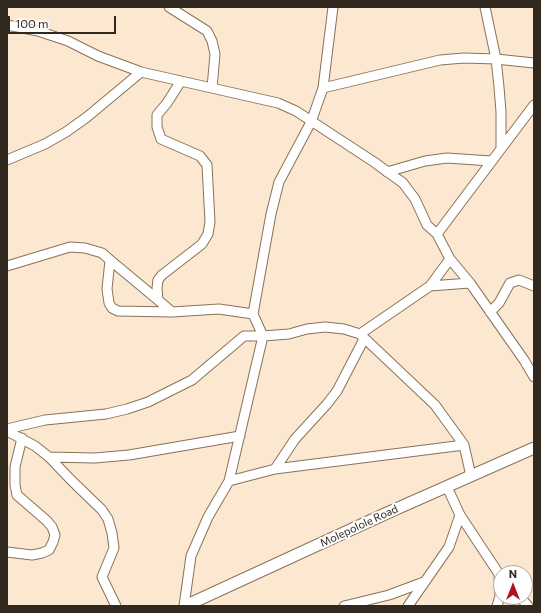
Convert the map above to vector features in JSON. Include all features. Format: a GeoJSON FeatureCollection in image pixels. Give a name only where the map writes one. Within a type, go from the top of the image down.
{"type":"FeatureCollection","features":[{"type":"Feature","properties":{"kind":"main road","name":"Molepolole Road"},"geometry":{"type":"LineString","coordinates":[[185,606],[387,513],[534,448]]}},
{"type":"Feature","properties":{"kind":"street"},"geometry":{"type":"LineString","coordinates":[[169,7],[207,31],[212,41],[215,54],[212,88]]}},
{"type":"Feature","properties":{"kind":"street"},"geometry":{"type":"LineString","coordinates":[[185,606],[191,556],[208,517],[229,481],[263,336],[253,314],[271,214],[279,182],[311,122],[323,88],[332,7]]}},
{"type":"Feature","properties":{"kind":"street"},"geometry":{"type":"LineString","coordinates":[[485,7],[487,24],[496,59],[501,112],[501,147]]}},
{"type":"Feature","properties":{"kind":"street"},"geometry":{"type":"LineString","coordinates":[[7,24],[38,31],[68,41],[98,56],[141,72],[278,103],[296,111],[388,172],[403,183],[415,199],[427,225],[437,234],[450,258],[470,283],[524,360],[534,377]]}},
{"type":"Feature","properties":{"kind":"street"},"geometry":{"type":"LineString","coordinates":[[323,88],[440,60],[464,58],[496,59],[534,63]]}},
{"type":"Feature","properties":{"kind":"street"},"geometry":{"type":"LineString","coordinates":[[7,160],[45,144],[66,132],[87,117],[141,72]]}},
{"type":"Feature","properties":{"kind":"street"},"geometry":{"type":"LineString","coordinates":[[158,300],[158,280],[162,274],[202,244],[208,234],[210,222],[207,164],[200,156],[161,139],[157,127],[157,116],[181,81]]}},
{"type":"Feature","properties":{"kind":"street"},"geometry":{"type":"LineString","coordinates":[[437,234],[534,105]]}},
{"type":"Feature","properties":{"kind":"street"},"geometry":{"type":"LineString","coordinates":[[388,172],[425,161],[447,158],[491,161]]}},
{"type":"Feature","properties":{"kind":"street"},"geometry":{"type":"LineString","coordinates":[[7,266],[70,247],[85,248],[102,253],[172,312]]}},
{"type":"Feature","properties":{"kind":"street"},"geometry":{"type":"LineString","coordinates":[[275,469],[295,439],[337,391],[362,337],[430,286],[450,258]]}},
{"type":"Feature","properties":{"kind":"street"},"geometry":{"type":"LineString","coordinates":[[110,260],[107,289],[109,303],[112,308],[118,311],[172,312],[219,309],[253,314]]}},
{"type":"Feature","properties":{"kind":"street"},"geometry":{"type":"LineString","coordinates":[[490,312],[499,303],[510,283],[519,280],[534,286]]}},
{"type":"Feature","properties":{"kind":"street"},"geometry":{"type":"LineString","coordinates":[[430,286],[470,283]]}},
{"type":"Feature","properties":{"kind":"street"},"geometry":{"type":"LineString","coordinates":[[7,430],[45,420],[106,414],[127,409],[148,402],[192,380],[244,336],[289,334],[307,329],[325,327],[344,329],[362,337],[435,405],[464,445],[471,476]]}},
{"type":"Feature","properties":{"kind":"street"},"geometry":{"type":"LineString","coordinates":[[7,430],[35,446],[49,457],[70,480],[102,510],[108,520],[114,548],[102,577],[116,606]]}},
{"type":"Feature","properties":{"kind":"street"},"geometry":{"type":"LineString","coordinates":[[49,457],[95,458],[129,455],[240,436]]}},
{"type":"Feature","properties":{"kind":"street"},"geometry":{"type":"LineString","coordinates":[[7,552],[32,555],[42,553],[49,550],[54,542],[55,535],[47,521],[17,495],[15,485],[15,467],[22,438]]}},
{"type":"Feature","properties":{"kind":"street"},"geometry":{"type":"LineString","coordinates":[[229,481],[275,469],[464,445]]}},
{"type":"Feature","properties":{"kind":"street"},"geometry":{"type":"LineString","coordinates":[[447,487],[460,515],[493,565]]}},
{"type":"Feature","properties":{"kind":"street"},"geometry":{"type":"LineString","coordinates":[[408,606],[449,547],[460,515]]}},
{"type":"Feature","properties":{"kind":"street"},"geometry":{"type":"LineString","coordinates":[[344,606],[389,595],[424,582]]}},
{"type":"Feature","properties":{"kind":"street"},"geometry":{"type":"LineString","coordinates":[[528,606],[534,605]]}}]}
